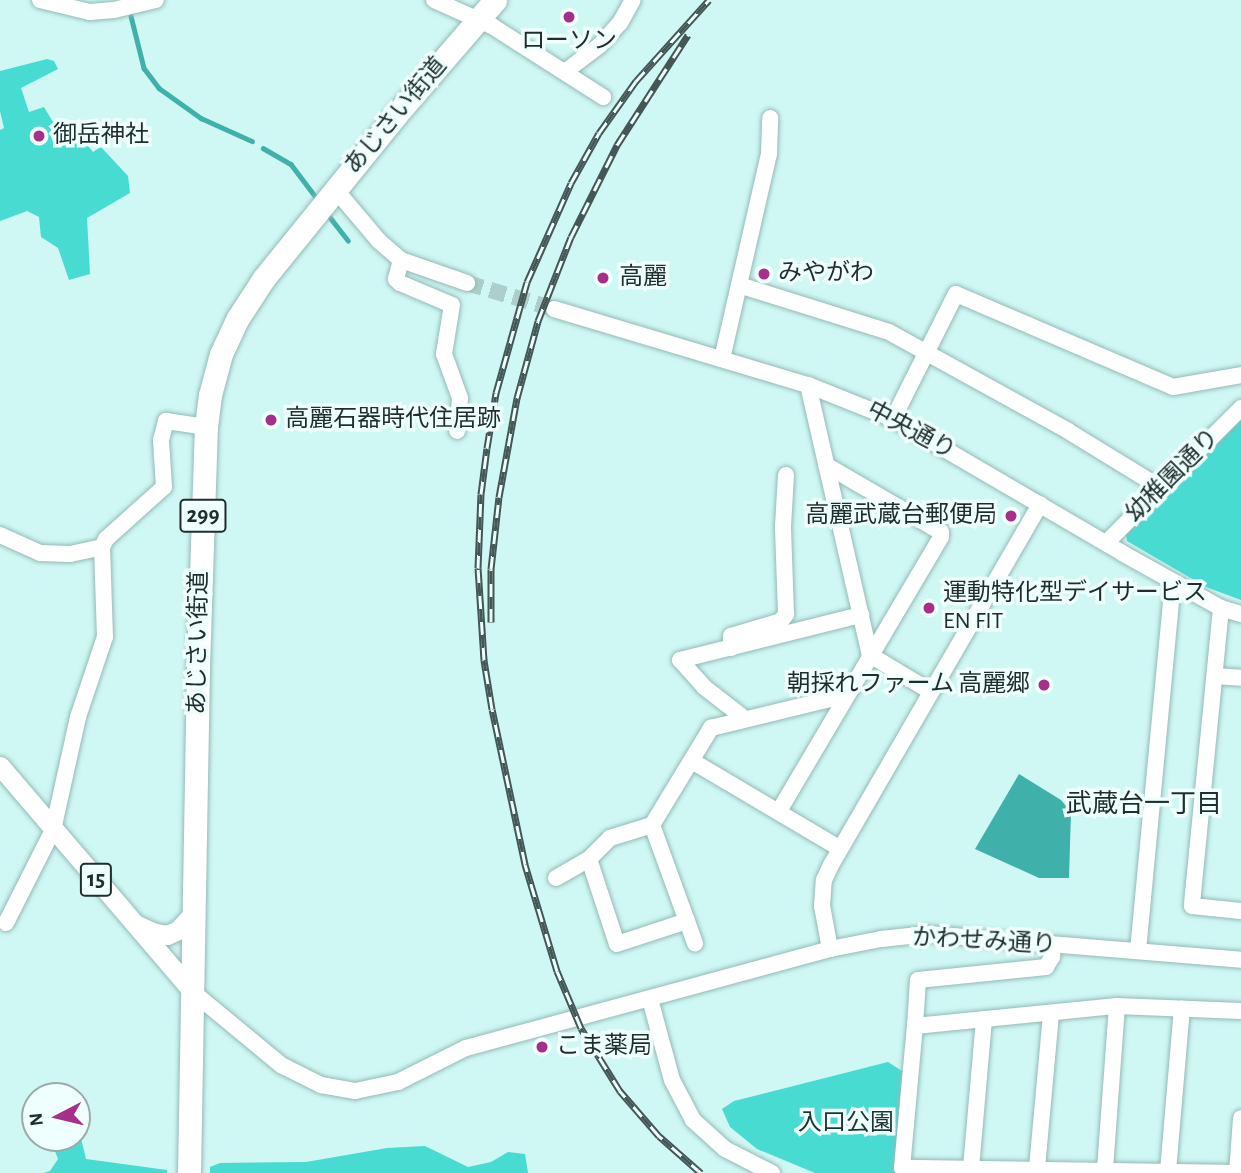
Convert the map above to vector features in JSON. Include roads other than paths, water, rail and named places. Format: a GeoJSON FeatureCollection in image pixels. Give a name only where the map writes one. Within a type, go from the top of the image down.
{"type":"FeatureCollection","features":[{"type":"Feature","properties":{"kind":"highway","name":"あじさい街道"},"geometry":{"type":"LineString","coordinates":[[190,1173],[198,666],[206,427],[210,395],[221,354],[238,318],[264,278],[335,189],[495,0]]}},
{"type":"Feature","properties":{"kind":"main road","name":"15"},"geometry":{"type":"LineString","coordinates":[[0,766],[194,993]]}},
{"type":"Feature","properties":{"kind":"main road"},"geometry":{"type":"LineString","coordinates":[[133,923],[155,933],[167,935],[178,930],[195,912]]}},
{"type":"Feature","properties":{"kind":"street"},"geometry":{"type":"LineString","coordinates":[[40,0],[90,12],[114,10],[156,0]]}},
{"type":"Feature","properties":{"kind":"street"},"geometry":{"type":"LineString","coordinates":[[434,0],[479,19],[566,71],[603,97]]}},
{"type":"Feature","properties":{"kind":"street"},"geometry":{"type":"LineString","coordinates":[[566,71],[600,45],[620,23],[633,0]]}},
{"type":"Feature","properties":{"kind":"street"},"geometry":{"type":"LineString","coordinates":[[722,359],[769,154],[770,118]]}},
{"type":"Feature","properties":{"kind":"street"},"geometry":{"type":"LineString","coordinates":[[335,189],[373,235],[401,260],[467,283]]}},
{"type":"Feature","properties":{"kind":"street"},"geometry":{"type":"LineString","coordinates":[[401,260],[396,279],[400,283],[452,305],[444,354],[460,398],[457,431]]}},
{"type":"Feature","properties":{"kind":"street"},"geometry":{"type":"LineString","coordinates":[[739,285],[889,332],[1068,431],[1161,488]]}},
{"type":"Feature","properties":{"kind":"street"},"geometry":{"type":"LineString","coordinates":[[893,419],[956,294],[1173,387],[1241,375]]}},
{"type":"Feature","properties":{"kind":"street","name":"中央通り"},"geometry":{"type":"LineString","coordinates":[[554,309],[808,385],[893,419],[1173,582],[1222,608],[1241,614]]}},
{"type":"Feature","properties":{"kind":"street"},"geometry":{"type":"LineString","coordinates":[[808,385],[870,655],[930,691]]}},
{"type":"Feature","properties":{"kind":"street","name":"幼稚園通り"},"geometry":{"type":"LineString","coordinates":[[1106,543],[1241,408]]}},
{"type":"Feature","properties":{"kind":"street"},"geometry":{"type":"LineString","coordinates":[[6,923],[53,830],[78,717],[105,637],[102,547],[106,539],[164,487],[161,440],[166,421],[206,427]]}},
{"type":"Feature","properties":{"kind":"street"},"geometry":{"type":"LineString","coordinates":[[779,811],[941,532],[826,465]]}},
{"type":"Feature","properties":{"kind":"street"},"geometry":{"type":"LineString","coordinates":[[731,648],[731,636],[781,621],[786,614],[783,526],[786,475]]}},
{"type":"Feature","properties":{"kind":"street"},"geometry":{"type":"LineString","coordinates":[[830,949],[823,922],[822,893],[824,880],[839,848],[1040,504]]}},
{"type":"Feature","properties":{"kind":"street"},"geometry":{"type":"LineString","coordinates":[[0,535],[40,553],[70,554],[102,547]]}},
{"type":"Feature","properties":{"kind":"street"},"geometry":{"type":"LineString","coordinates":[[1138,951],[1173,582]]}},
{"type":"Feature","properties":{"kind":"street"},"geometry":{"type":"LineString","coordinates":[[1222,608],[1192,906],[1241,911]]}},
{"type":"Feature","properties":{"kind":"street"},"geometry":{"type":"LineString","coordinates":[[744,718],[704,687],[680,660],[861,615]]}},
{"type":"Feature","properties":{"kind":"street"},"geometry":{"type":"LineString","coordinates":[[1215,676],[1241,678]]}},
{"type":"Feature","properties":{"kind":"street"},"geometry":{"type":"LineString","coordinates":[[556,878],[589,859],[610,838],[652,825],[711,728],[846,695]]}},
{"type":"Feature","properties":{"kind":"street"},"geometry":{"type":"LineString","coordinates":[[692,761],[839,848]]}},
{"type":"Feature","properties":{"kind":"street"},"geometry":{"type":"LineString","coordinates":[[652,825],[695,943]]}},
{"type":"Feature","properties":{"kind":"street"},"geometry":{"type":"LineString","coordinates":[[589,859],[617,944],[687,921]]}},
{"type":"Feature","properties":{"kind":"street","name":"かわせみ通り"},"geometry":{"type":"LineString","coordinates":[[194,993],[281,1065],[302,1077],[341,1090],[355,1091],[398,1082],[467,1048],[830,949],[881,939],[928,934],[1241,960]]}},
{"type":"Feature","properties":{"kind":"street"},"geometry":{"type":"LineString","coordinates":[[1052,946],[1052,957],[1046,967],[918,981],[902,1168],[1237,1173],[1241,1118]]}},
{"type":"Feature","properties":{"kind":"street"},"geometry":{"type":"LineString","coordinates":[[650,999],[673,1080],[693,1120],[725,1149],[772,1173]]}},
{"type":"Feature","properties":{"kind":"street"},"geometry":{"type":"LineString","coordinates":[[915,1026],[1117,1006],[1241,1011]]}},
{"type":"Feature","properties":{"kind":"street"},"geometry":{"type":"LineString","coordinates":[[1105,1169],[1117,1006]]}},
{"type":"Feature","properties":{"kind":"street"},"geometry":{"type":"LineString","coordinates":[[1168,1171],[1182,1009]]}},
{"type":"Feature","properties":{"kind":"street"},"geometry":{"type":"LineString","coordinates":[[1037,1168],[1051,1013]]}},
{"type":"Feature","properties":{"kind":"street"},"geometry":{"type":"LineString","coordinates":[[971,1168],[984,1020]]}},
{"type":"Feature","properties":{"kind":"waterway"},"geometry":{"type":"LineString","coordinates":[[131,16],[144,68],[159,88],[201,118],[252,141]]}},
{"type":"Feature","properties":{"kind":"waterway"},"geometry":{"type":"LineString","coordinates":[[263,148],[291,164],[314,195]]}},
{"type":"Feature","properties":{"kind":"waterway"},"geometry":{"type":"LineString","coordinates":[[329,216],[348,240]]}},
{"type":"Feature","properties":{"kind":"tunnel"},"geometry":{"type":"LineString","coordinates":[[467,283],[554,309]]}},
{"type":"Feature","properties":{"kind":"railway"},"geometry":{"type":"LineString","coordinates":[[701,1173],[659,1136],[620,1091],[581,1028],[557,971],[525,864],[492,709],[484,660],[478,568],[481,494],[496,393],[527,282],[571,183],[599,133],[636,81],[709,0]]}},
{"type":"Feature","properties":{"kind":"railway"},"geometry":{"type":"LineString","coordinates":[[491,622],[491,569],[499,497],[517,398],[538,321],[571,237],[617,145],[688,35]]}},
{"type":"Feature","properties":{"kind":"place","name":"ローソン"},"geometry":{"type":"Point","coordinates":[569,17]}},
{"type":"Feature","properties":{"kind":"place","name":"御岳神社"},"geometry":{"type":"Point","coordinates":[39,136]}},
{"type":"Feature","properties":{"kind":"place","name":"みやがわ"},"geometry":{"type":"Point","coordinates":[764,274]}},
{"type":"Feature","properties":{"kind":"place","name":"高麗"},"geometry":{"type":"Point","coordinates":[603,278]}},
{"type":"Feature","properties":{"kind":"place","name":"高麗石器時代住居跡"},"geometry":{"type":"Point","coordinates":[271,420]}},
{"type":"Feature","properties":{"kind":"place","name":"高麗武蔵台郵便局"},"geometry":{"type":"Point","coordinates":[1011,516]}},
{"type":"Feature","properties":{"kind":"place","name":"運動特化型デイサービス EN FIT"},"geometry":{"type":"Point","coordinates":[929,608]}},
{"type":"Feature","properties":{"kind":"place","name":"朝採れファーム 高麗郷"},"geometry":{"type":"Point","coordinates":[1044,685]}},
{"type":"Feature","properties":{"kind":"place","name":"こま薬局"},"geometry":{"type":"Point","coordinates":[542,1047]}},
{"type":"Feature","properties":{"kind":"district","name":"武蔵台一丁目"},"geometry":{"type":"Point","coordinates":[1144,805]}},
{"type":"Feature","properties":{"kind":"park label","name":"入口公園"},"geometry":{"type":"Point","coordinates":[846,1124]}}]}
